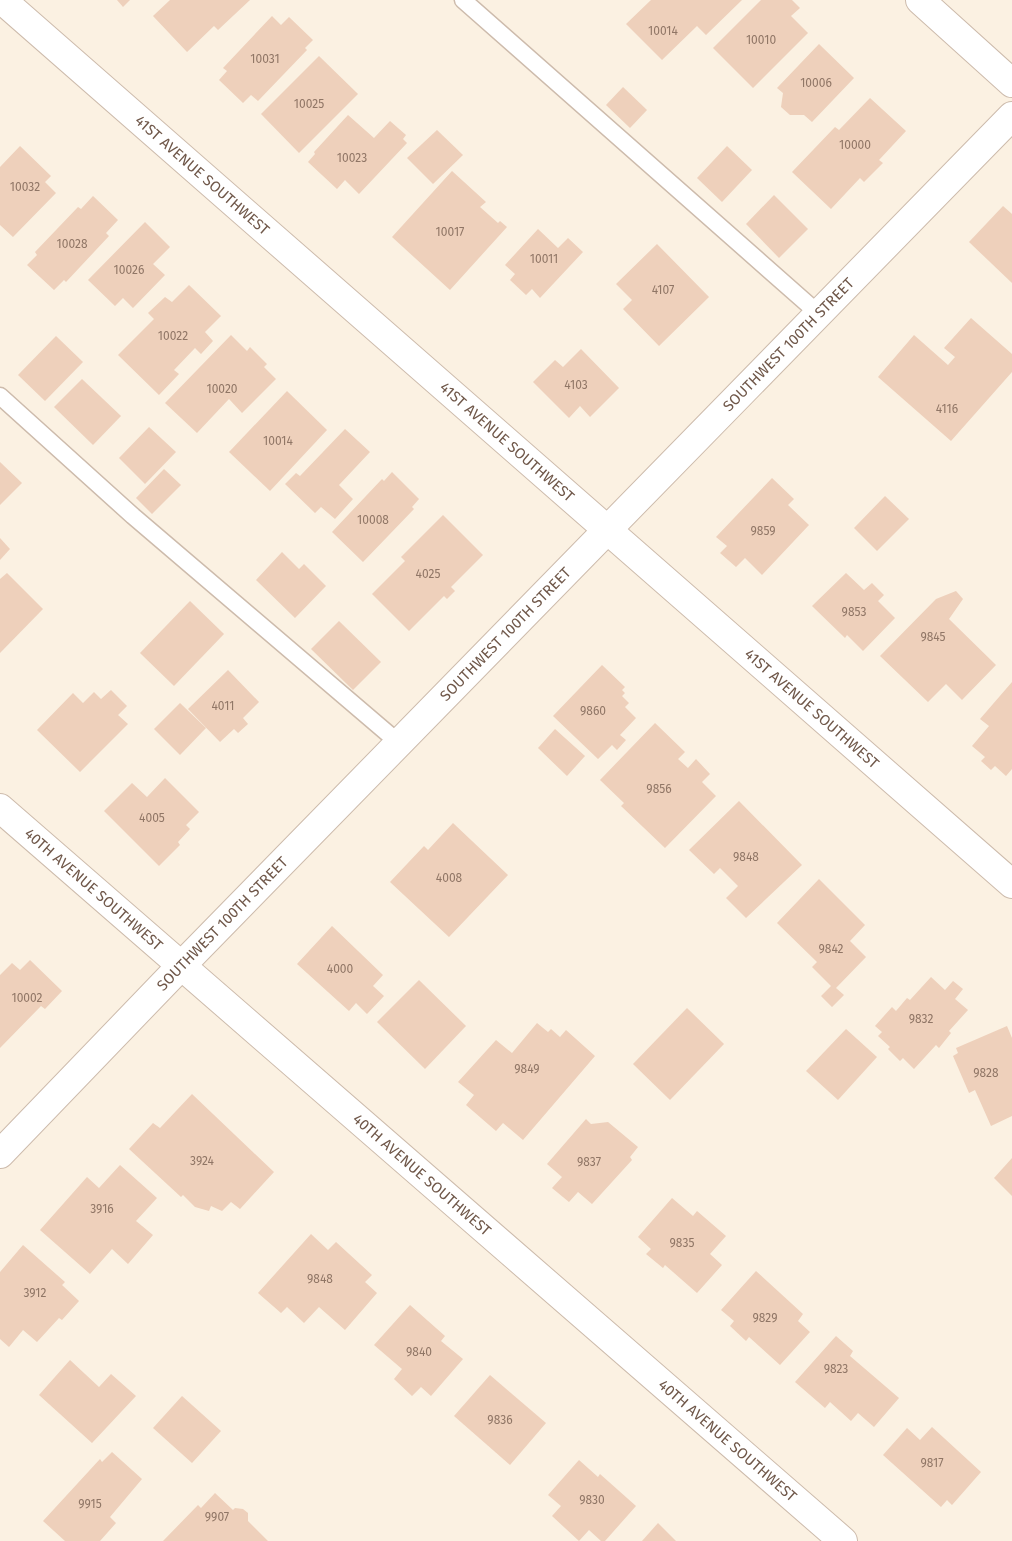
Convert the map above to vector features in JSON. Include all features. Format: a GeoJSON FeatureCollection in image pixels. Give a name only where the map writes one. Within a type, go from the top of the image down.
{"type":"FeatureCollection","features":[{"type":"Feature","properties":{"kind":"street","name":"41ST AVENUE SOUTHWEST"},"geometry":{"type":"LineString","coordinates":[[2,0],[1012,884]]}},
{"type":"Feature","properties":{"kind":"street"},"geometry":{"type":"LineString","coordinates":[[920,0],[1012,82]]}},
{"type":"Feature","properties":{"kind":"street","name":"SOUTHWEST 100TH STREET"},"geometry":{"type":"LineString","coordinates":[[0,1154],[180,966],[1012,116]]}},
{"type":"Feature","properties":{"kind":"street","name":"40TH AVENUE SOUTHWEST"},"geometry":{"type":"LineString","coordinates":[[0,808],[843,1541]]}},
{"type":"Feature","properties":{"kind":"lane"},"geometry":{"type":"LineString","coordinates":[[463,0],[819,314]]}},
{"type":"Feature","properties":{"kind":"lane"},"geometry":{"type":"LineString","coordinates":[[0,396],[133,516],[399,743]]}},
{"type":"Feature","properties":{"kind":"building"},"geometry":{"type":"Polygon","coordinates":[[[117,0],[130,0],[123,7],[117,0]]]}},
{"type":"Feature","properties":{"kind":"building"},"geometry":{"type":"Polygon","coordinates":[[[170,0],[250,0],[218,30],[214,26],[187,52],[153,16],[170,0]]]}},
{"type":"Feature","properties":{"kind":"building"},"geometry":{"type":"Polygon","coordinates":[[[651,0],[742,0],[706,35],[697,26],[662,60],[626,24],[651,0]]]}},
{"type":"Feature","properties":{"kind":"building"},"geometry":{"type":"Polygon","coordinates":[[[761,0],[792,0],[800,8],[791,16],[808,33],[753,88],[713,48],[761,0]]]}},
{"type":"Feature","properties":{"kind":"building"},"geometry":{"type":"Polygon","coordinates":[[[272,16],[281,25],[289,17],[313,40],[305,48],[307,50],[258,101],[251,95],[243,103],[219,80],[227,71],[223,68],[272,16]]]}},
{"type":"Feature","properties":{"kind":"building"},"geometry":{"type":"Polygon","coordinates":[[[819,44],[854,78],[812,122],[804,115],[790,115],[781,107],[783,93],[777,88],[819,44]]]}},
{"type":"Feature","properties":{"kind":"building"},"geometry":{"type":"Polygon","coordinates":[[[319,56],[358,94],[299,153],[261,114],[319,56]]]}},
{"type":"Feature","properties":{"kind":"building"},"geometry":{"type":"Polygon","coordinates":[[[623,87],[647,110],[630,128],[606,105],[623,87]]]}},
{"type":"Feature","properties":{"kind":"building"},"geometry":{"type":"Polygon","coordinates":[[[870,98],[906,131],[879,160],[883,163],[864,182],[860,178],[831,209],[792,172],[835,127],[839,130],[870,98]]]}},
{"type":"Feature","properties":{"kind":"building"},"geometry":{"type":"Polygon","coordinates":[[[348,115],[374,138],[390,121],[406,135],[403,139],[407,143],[359,194],[345,180],[337,189],[308,162],[315,154],[314,152],[348,115]]]}},
{"type":"Feature","properties":{"kind":"building"},"geometry":{"type":"Polygon","coordinates":[[[437,130],[463,155],[433,184],[407,158],[437,130]]]}},
{"type":"Feature","properties":{"kind":"building"},"geometry":{"type":"Polygon","coordinates":[[[20,146],[51,176],[45,182],[56,193],[13,237],[0,225],[0,167],[20,146]]]}},
{"type":"Feature","properties":{"kind":"building"},"geometry":{"type":"Polygon","coordinates":[[[727,146],[752,170],[722,202],[697,178],[727,146]]]}},
{"type":"Feature","properties":{"kind":"building"},"geometry":{"type":"Polygon","coordinates":[[[452,171],[486,202],[480,207],[498,223],[500,221],[507,227],[450,290],[392,237],[452,171]]]}},
{"type":"Feature","properties":{"kind":"building"},"geometry":{"type":"Polygon","coordinates":[[[774,195],[808,229],[779,258],[746,224],[774,195]]]}},
{"type":"Feature","properties":{"kind":"building"},"geometry":{"type":"Polygon","coordinates":[[[93,196],[118,220],[106,233],[109,236],[66,282],[64,280],[54,290],[27,265],[37,255],[35,252],[78,207],[81,209],[93,196]]]}},
{"type":"Feature","properties":{"kind":"building"},"geometry":{"type":"Polygon","coordinates":[[[1003,206],[1012,214],[1012,283],[969,242],[1003,206]]]}},
{"type":"Feature","properties":{"kind":"building"},"geometry":{"type":"Polygon","coordinates":[[[145,222],[170,247],[153,264],[165,275],[133,308],[123,298],[115,306],[88,280],[145,222]]]}},
{"type":"Feature","properties":{"kind":"building"},"geometry":{"type":"Polygon","coordinates":[[[538,229],[558,248],[568,238],[583,252],[540,298],[532,289],[526,295],[510,280],[515,274],[505,265],[538,229]]]}},
{"type":"Feature","properties":{"kind":"building"},"geometry":{"type":"Polygon","coordinates":[[[657,244],[709,297],[659,346],[623,309],[632,300],[616,284],[657,244]]]}},
{"type":"Feature","properties":{"kind":"building"},"geometry":{"type":"Polygon","coordinates":[[[189,285],[221,316],[205,332],[213,341],[201,354],[195,348],[174,370],[179,374],[159,395],[118,355],[154,319],[148,313],[165,297],[172,302],[189,285]]]}},
{"type":"Feature","properties":{"kind":"building"},"geometry":{"type":"Polygon","coordinates":[[[971,318],[1012,354],[1012,372],[951,441],[878,377],[914,335],[948,365],[955,357],[944,348],[971,318]]]}},
{"type":"Feature","properties":{"kind":"building"},"geometry":{"type":"Polygon","coordinates":[[[231,335],[247,351],[250,347],[267,364],[264,367],[276,379],[242,413],[229,399],[197,433],[165,403],[231,335]]]}},
{"type":"Feature","properties":{"kind":"building"},"geometry":{"type":"Polygon","coordinates":[[[56,336],[83,362],[45,401],[18,375],[56,336]]]}},
{"type":"Feature","properties":{"kind":"building"},"geometry":{"type":"Polygon","coordinates":[[[581,349],[619,388],[590,417],[580,406],[569,418],[533,382],[555,360],[563,367],[581,349]]]}},
{"type":"Feature","properties":{"kind":"building"},"geometry":{"type":"Polygon","coordinates":[[[82,379],[121,416],[93,445],[54,407],[82,379]]]}},
{"type":"Feature","properties":{"kind":"building"},"geometry":{"type":"Polygon","coordinates":[[[287,391],[327,430],[270,491],[229,452],[287,391]]]}},
{"type":"Feature","properties":{"kind":"building"},"geometry":{"type":"Polygon","coordinates":[[[149,427],[176,452],[145,484],[119,458],[149,427]]]}},
{"type":"Feature","properties":{"kind":"building"},"geometry":{"type":"Polygon","coordinates":[[[345,429],[370,452],[339,485],[353,499],[335,519],[321,507],[315,513],[285,484],[296,473],[300,476],[345,429]]]}},
{"type":"Feature","properties":{"kind":"building"},"geometry":{"type":"Polygon","coordinates":[[[0,462],[22,483],[0,505],[0,462]]]}},
{"type":"Feature","properties":{"kind":"building"},"geometry":{"type":"Polygon","coordinates":[[[164,469],[181,485],[152,514],[136,498],[164,469]]]}},
{"type":"Feature","properties":{"kind":"building"},"geometry":{"type":"Polygon","coordinates":[[[392,472],[419,499],[412,507],[414,509],[363,562],[332,532],[382,479],[384,481],[392,472]]]}},
{"type":"Feature","properties":{"kind":"building"},"geometry":{"type":"Polygon","coordinates":[[[772,478],[794,499],[788,505],[809,525],[762,575],[745,558],[736,567],[720,553],[727,546],[716,537],[772,478]]]}},
{"type":"Feature","properties":{"kind":"building"},"geometry":{"type":"Polygon","coordinates":[[[885,496],[909,519],[877,551],[854,528],[885,496]]]}},
{"type":"Feature","properties":{"kind":"building"},"geometry":{"type":"Polygon","coordinates":[[[443,515],[483,555],[451,587],[455,591],[447,599],[444,596],[409,631],[372,594],[405,561],[401,557],[443,515]]]}},
{"type":"Feature","properties":{"kind":"building"},"geometry":{"type":"Polygon","coordinates":[[[0,538],[10,549],[0,560],[0,538]]]}},
{"type":"Feature","properties":{"kind":"building"},"geometry":{"type":"Polygon","coordinates":[[[282,552],[299,569],[304,564],[326,586],[295,618],[256,580],[282,552]]]}},
{"type":"Feature","properties":{"kind":"building"},"geometry":{"type":"Polygon","coordinates":[[[7,573],[43,609],[0,653],[0,579],[7,573]]]}},
{"type":"Feature","properties":{"kind":"building"},"geometry":{"type":"Polygon","coordinates":[[[846,573],[864,590],[872,583],[884,595],[878,601],[895,618],[863,651],[847,635],[845,638],[812,606],[846,573]]]}},
{"type":"Feature","properties":{"kind":"building"},"geometry":{"type":"Polygon","coordinates":[[[956,591],[963,599],[949,619],[996,665],[962,700],[946,684],[928,702],[880,656],[936,599],[956,591]]]}},
{"type":"Feature","properties":{"kind":"building"},"geometry":{"type":"Polygon","coordinates":[[[190,601],[224,634],[174,686],[140,653],[190,601]]]}},
{"type":"Feature","properties":{"kind":"building"},"geometry":{"type":"Polygon","coordinates":[[[339,621],[381,662],[353,690],[311,649],[339,621]]]}},
{"type":"Feature","properties":{"kind":"building"},"geometry":{"type":"Polygon","coordinates":[[[602,665],[625,687],[622,690],[625,693],[622,696],[629,703],[625,707],[636,718],[620,735],[626,740],[617,750],[612,745],[598,759],[553,716],[602,665]]]}},
{"type":"Feature","properties":{"kind":"building"},"geometry":{"type":"Polygon","coordinates":[[[228,670],[259,702],[243,718],[248,724],[238,733],[234,729],[220,742],[188,709],[228,670]]]}},
{"type":"Feature","properties":{"kind":"building"},"geometry":{"type":"Polygon","coordinates":[[[1012,682],[1012,769],[1006,776],[995,766],[991,770],[981,761],[985,757],[972,746],[989,726],[980,719],[1012,682]]]}},
{"type":"Feature","properties":{"kind":"building"},"geometry":{"type":"Polygon","coordinates":[[[111,690],[127,706],[118,715],[128,724],[80,772],[37,730],[73,693],[83,703],[94,692],[101,699],[111,690]]]}},
{"type":"Feature","properties":{"kind":"building"},"geometry":{"type":"Polygon","coordinates":[[[180,703],[206,728],[180,755],[154,729],[180,703]]]}},
{"type":"Feature","properties":{"kind":"building"},"geometry":{"type":"Polygon","coordinates":[[[655,723],[685,752],[678,759],[688,768],[696,759],[710,774],[702,782],[716,796],[665,848],[621,806],[624,803],[600,780],[655,723]]]}},
{"type":"Feature","properties":{"kind":"building"},"geometry":{"type":"Polygon","coordinates":[[[555,729],[585,756],[567,776],[538,748],[555,729]]]}},
{"type":"Feature","properties":{"kind":"building"},"geometry":{"type":"Polygon","coordinates":[[[165,778],[199,812],[186,825],[190,829],[178,842],[180,845],[159,866],[104,811],[132,783],[147,797],[165,778]]]}},
{"type":"Feature","properties":{"kind":"building"},"geometry":{"type":"Polygon","coordinates":[[[739,801],[802,865],[746,918],[726,898],[738,886],[720,868],[714,874],[689,850],[739,801]]]}},
{"type":"Feature","properties":{"kind":"building"},"geometry":{"type":"Polygon","coordinates":[[[453,823],[508,875],[449,937],[390,882],[424,846],[428,850],[453,823]]]}},
{"type":"Feature","properties":{"kind":"building"},"geometry":{"type":"Polygon","coordinates":[[[819,879],[865,925],[850,941],[866,957],[836,988],[844,995],[832,1007],[821,996],[831,986],[812,967],[817,962],[777,923],[819,879]]]}},
{"type":"Feature","properties":{"kind":"building"},"geometry":{"type":"Polygon","coordinates":[[[332,926],[383,975],[373,986],[384,996],[367,1014],[356,1003],[349,1011],[297,964],[332,926]]]}},
{"type":"Feature","properties":{"kind":"building"},"geometry":{"type":"Polygon","coordinates":[[[30,960],[62,991],[45,1009],[41,1006],[0,1048],[0,975],[12,963],[20,970],[30,960]]]}},
{"type":"Feature","properties":{"kind":"building"},"geometry":{"type":"Polygon","coordinates":[[[931,977],[945,990],[953,981],[963,989],[955,999],[968,1010],[949,1031],[951,1033],[939,1048],[936,1045],[914,1069],[903,1058],[900,1061],[888,1049],[890,1047],[878,1036],[882,1032],[875,1026],[892,1007],[896,1011],[907,998],[910,1000],[931,977]]]}},
{"type":"Feature","properties":{"kind":"building"},"geometry":{"type":"Polygon","coordinates":[[[419,980],[466,1026],[425,1069],[377,1022],[419,980]]]}},
{"type":"Feature","properties":{"kind":"building"},"geometry":{"type":"Polygon","coordinates":[[[687,1008],[724,1044],[670,1100],[633,1064],[687,1008]]]}},
{"type":"Feature","properties":{"kind":"building"},"geometry":{"type":"Polygon","coordinates":[[[537,1023],[548,1032],[551,1029],[560,1037],[566,1030],[595,1056],[523,1140],[503,1123],[496,1131],[466,1105],[474,1095],[458,1082],[496,1040],[512,1053],[537,1023]]]}},
{"type":"Feature","properties":{"kind":"building"},"geometry":{"type":"Polygon","coordinates":[[[1007,1026],[1012,1038],[1012,1116],[991,1126],[975,1090],[969,1093],[953,1056],[958,1053],[956,1048],[1007,1026]]]}},
{"type":"Feature","properties":{"kind":"building"},"geometry":{"type":"Polygon","coordinates":[[[846,1029],[877,1057],[838,1100],[806,1071],[846,1029]]]}},
{"type":"Feature","properties":{"kind":"building"},"geometry":{"type":"Polygon","coordinates":[[[192,1094],[274,1172],[240,1209],[231,1202],[222,1211],[211,1206],[209,1211],[195,1207],[183,1195],[181,1197],[129,1149],[153,1123],[160,1128],[192,1094]]]}},
{"type":"Feature","properties":{"kind":"building"},"geometry":{"type":"Polygon","coordinates":[[[586,1119],[591,1124],[608,1122],[638,1147],[630,1157],[632,1160],[592,1204],[578,1192],[569,1202],[552,1188],[562,1177],[547,1164],[586,1119]]]}},
{"type":"Feature","properties":{"kind":"building"},"geometry":{"type":"Polygon","coordinates":[[[1012,1158],[1012,1196],[994,1178],[1012,1158]]]}},
{"type":"Feature","properties":{"kind":"building"},"geometry":{"type":"Polygon","coordinates":[[[120,1165],[157,1198],[136,1221],[153,1235],[128,1264],[112,1249],[90,1274],[40,1230],[87,1177],[99,1188],[120,1165]]]}},
{"type":"Feature","properties":{"kind":"building"},"geometry":{"type":"Polygon","coordinates":[[[672,1198],[693,1216],[697,1211],[726,1236],[710,1254],[722,1265],[697,1293],[665,1265],[663,1268],[646,1254],[651,1249],[638,1237],[672,1198]]]}},
{"type":"Feature","properties":{"kind":"building"},"geometry":{"type":"Polygon","coordinates":[[[311,1234],[328,1250],[336,1242],[372,1275],[365,1282],[377,1293],[345,1330],[319,1307],[304,1323],[287,1307],[281,1313],[258,1293],[311,1234]]]}},
{"type":"Feature","properties":{"kind":"building"},"geometry":{"type":"Polygon","coordinates":[[[23,1245],[65,1282],[62,1285],[79,1301],[62,1320],[59,1318],[37,1342],[23,1330],[9,1347],[0,1339],[0,1272],[23,1245]]]}},
{"type":"Feature","properties":{"kind":"building"},"geometry":{"type":"Polygon","coordinates":[[[756,1271],[803,1314],[798,1321],[810,1332],[780,1365],[749,1337],[746,1341],[730,1326],[734,1321],[721,1310],[756,1271]]]}},
{"type":"Feature","properties":{"kind":"building"},"geometry":{"type":"Polygon","coordinates":[[[410,1305],[445,1336],[441,1341],[463,1359],[431,1396],[421,1387],[412,1396],[394,1379],[402,1369],[374,1345],[410,1305]]]}},
{"type":"Feature","properties":{"kind":"building"},"geometry":{"type":"Polygon","coordinates":[[[836,1336],[853,1351],[850,1356],[899,1398],[874,1427],[858,1413],[851,1421],[830,1402],[825,1408],[795,1382],[836,1336]]]}},
{"type":"Feature","properties":{"kind":"building"},"geometry":{"type":"Polygon","coordinates":[[[70,1360],[99,1387],[111,1374],[136,1396],[92,1443],[39,1395],[70,1360]]]}},
{"type":"Feature","properties":{"kind":"building"},"geometry":{"type":"Polygon","coordinates":[[[490,1375],[546,1423],[510,1465],[454,1416],[490,1375]]]}},
{"type":"Feature","properties":{"kind":"building"},"geometry":{"type":"Polygon","coordinates":[[[182,1396],[221,1431],[192,1463],[153,1428],[182,1396]]]}},
{"type":"Feature","properties":{"kind":"building"},"geometry":{"type":"Polygon","coordinates":[[[932,1427],[981,1472],[952,1505],[947,1500],[941,1507],[883,1455],[907,1428],[920,1440],[932,1427]]]}},
{"type":"Feature","properties":{"kind":"building"},"geometry":{"type":"Polygon","coordinates":[[[112,1452],[142,1479],[110,1517],[116,1523],[100,1541],[65,1541],[43,1521],[100,1459],[102,1462],[112,1452]]]}},
{"type":"Feature","properties":{"kind":"building"},"geometry":{"type":"Polygon","coordinates":[[[579,1460],[598,1477],[600,1474],[636,1506],[605,1541],[601,1541],[589,1530],[579,1541],[552,1516],[561,1506],[548,1495],[579,1460]]]}},
{"type":"Feature","properties":{"kind":"building"},"geometry":{"type":"Polygon","coordinates":[[[215,1493],[233,1510],[235,1508],[243,1509],[248,1513],[248,1521],[268,1541],[163,1541],[198,1505],[201,1508],[215,1493]]]}},
{"type":"Feature","properties":{"kind":"building"},"geometry":{"type":"Polygon","coordinates":[[[658,1523],[676,1541],[642,1541],[658,1523]]]}}]}
